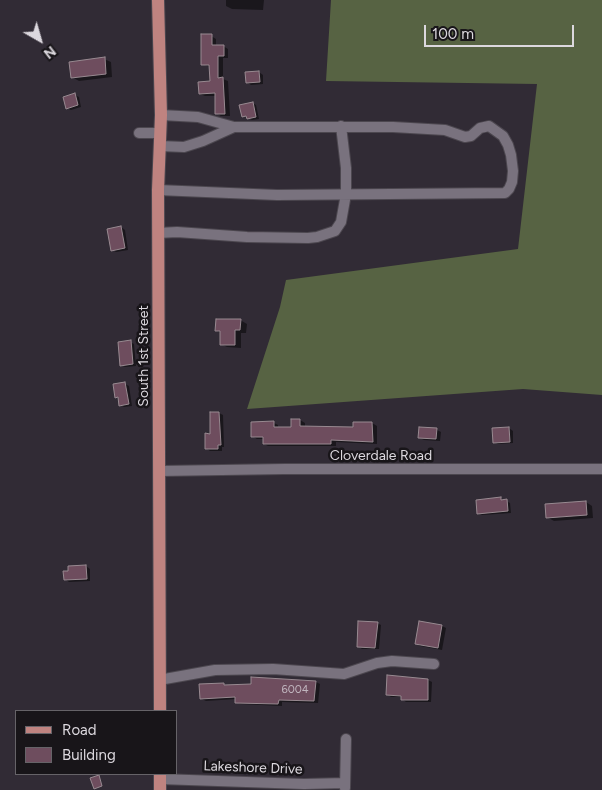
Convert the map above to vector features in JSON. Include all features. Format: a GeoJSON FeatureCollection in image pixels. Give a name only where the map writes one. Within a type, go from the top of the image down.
{"type":"FeatureCollection","features":[{"type":"Feature","properties":{"kind":"main road","name":"South 1st Street"},"geometry":{"type":"LineString","coordinates":[[158,0],[161,115],[158,190],[160,710]]}},
{"type":"Feature","properties":{"kind":"street"},"geometry":{"type":"LineString","coordinates":[[158,190],[277,195],[505,193],[512,182],[511,155],[508,144],[503,136],[489,126],[480,128],[471,136],[465,136],[445,130],[428,129],[341,126],[234,127],[198,117],[161,115]]}},
{"type":"Feature","properties":{"kind":"street"},"geometry":{"type":"LineString","coordinates":[[158,233],[195,233],[256,237],[317,237],[335,231],[341,222],[346,194],[346,168],[341,126]]}},
{"type":"Feature","properties":{"kind":"street"},"geometry":{"type":"LineString","coordinates":[[160,146],[184,147],[204,141],[234,127]]}},
{"type":"Feature","properties":{"kind":"street"},"geometry":{"type":"LineString","coordinates":[[139,133],[160,133]]}},
{"type":"Feature","properties":{"kind":"street","name":"Cloverdale Road"},"geometry":{"type":"LineString","coordinates":[[160,471],[602,469]]}},
{"type":"Feature","properties":{"kind":"street"},"geometry":{"type":"LineString","coordinates":[[160,680],[214,670],[273,670],[344,674],[377,663],[392,661],[434,664]]}},
{"type":"Feature","properties":{"kind":"street"},"geometry":{"type":"LineString","coordinates":[[345,787],[346,739]]}},
{"type":"Feature","properties":{"kind":"street","name":"Lakeshore Drive"},"geometry":{"type":"LineString","coordinates":[[160,781],[304,784],[345,787]]}},
{"type":"Feature","properties":{"kind":"green space"},"geometry":{"type":"Polygon","coordinates":[[[331,0],[602,0],[602,395],[523,389],[247,409],[280,307],[286,280],[518,249],[537,84],[326,81],[331,0]]]}},
{"type":"Feature","properties":{"kind":"building"},"geometry":{"type":"Polygon","coordinates":[[[201,34],[212,34],[212,45],[224,45],[224,56],[218,56],[218,78],[223,77],[225,114],[215,114],[215,93],[199,94],[198,82],[210,81],[209,65],[201,65],[201,34]]]}},
{"type":"Feature","properties":{"kind":"building"},"geometry":{"type":"Polygon","coordinates":[[[105,57],[106,74],[71,78],[69,62],[105,57]]]}},
{"type":"Feature","properties":{"kind":"building"},"geometry":{"type":"Polygon","coordinates":[[[259,71],[260,82],[246,83],[245,72],[259,71]]]}},
{"type":"Feature","properties":{"kind":"building"},"geometry":{"type":"Polygon","coordinates":[[[75,93],[78,105],[66,109],[63,97],[75,93]]]}},
{"type":"Feature","properties":{"kind":"building"},"geometry":{"type":"Polygon","coordinates":[[[253,102],[256,117],[247,119],[246,116],[242,117],[239,105],[253,102]]]}},
{"type":"Feature","properties":{"kind":"building"},"geometry":{"type":"Polygon","coordinates":[[[121,226],[125,248],[111,251],[107,229],[121,226]]]}},
{"type":"Feature","properties":{"kind":"building"},"geometry":{"type":"Polygon","coordinates":[[[216,319],[241,319],[240,330],[235,330],[235,345],[220,345],[220,331],[215,331],[216,319]]]}},
{"type":"Feature","properties":{"kind":"building"},"geometry":{"type":"Polygon","coordinates":[[[131,340],[133,364],[120,366],[118,342],[131,340]]]}},
{"type":"Feature","properties":{"kind":"building"},"geometry":{"type":"Polygon","coordinates":[[[125,382],[129,404],[119,406],[118,397],[115,398],[113,384],[125,382]]]}},
{"type":"Feature","properties":{"kind":"building"},"geometry":{"type":"Polygon","coordinates":[[[210,412],[219,412],[221,445],[218,445],[218,449],[205,449],[205,433],[210,434],[210,412]]]}},
{"type":"Feature","properties":{"kind":"building"},"geometry":{"type":"Polygon","coordinates":[[[291,419],[300,419],[300,426],[353,427],[353,422],[372,422],[373,442],[331,440],[331,444],[263,444],[263,437],[251,437],[251,422],[274,421],[274,427],[291,427],[291,419]]]}},
{"type":"Feature","properties":{"kind":"building"},"geometry":{"type":"Polygon","coordinates":[[[419,427],[437,428],[436,439],[418,438],[419,427]]]}},
{"type":"Feature","properties":{"kind":"building"},"geometry":{"type":"Polygon","coordinates":[[[509,427],[510,442],[493,443],[492,428],[509,427]]]}},
{"type":"Feature","properties":{"kind":"building"},"geometry":{"type":"Polygon","coordinates":[[[501,497],[501,500],[507,499],[508,511],[477,514],[476,500],[501,497]]]}},
{"type":"Feature","properties":{"kind":"building"},"geometry":{"type":"Polygon","coordinates":[[[586,501],[587,515],[546,518],[545,504],[586,501]]]}},
{"type":"Feature","properties":{"kind":"building"},"geometry":{"type":"Polygon","coordinates":[[[86,565],[87,579],[64,580],[63,571],[68,571],[68,566],[86,565]]]}},
{"type":"Feature","properties":{"kind":"building"},"geometry":{"type":"Polygon","coordinates":[[[358,621],[378,622],[375,648],[357,647],[358,621]]]}},
{"type":"Feature","properties":{"kind":"building"},"geometry":{"type":"Polygon","coordinates":[[[419,621],[442,625],[438,648],[415,644],[419,621]]]}},
{"type":"Feature","properties":{"kind":"building"},"geometry":{"type":"Polygon","coordinates":[[[387,675],[428,679],[428,700],[401,700],[401,696],[386,695],[387,675]]]}},
{"type":"Feature","properties":{"kind":"building"},"geometry":{"type":"Polygon","coordinates":[[[251,677],[316,681],[314,701],[279,700],[278,704],[235,703],[235,697],[200,699],[199,684],[251,684],[251,677]]]}},
{"type":"Feature","properties":{"kind":"building"},"geometry":{"type":"Polygon","coordinates":[[[99,775],[102,786],[94,789],[90,778],[99,775]]]}}]}
